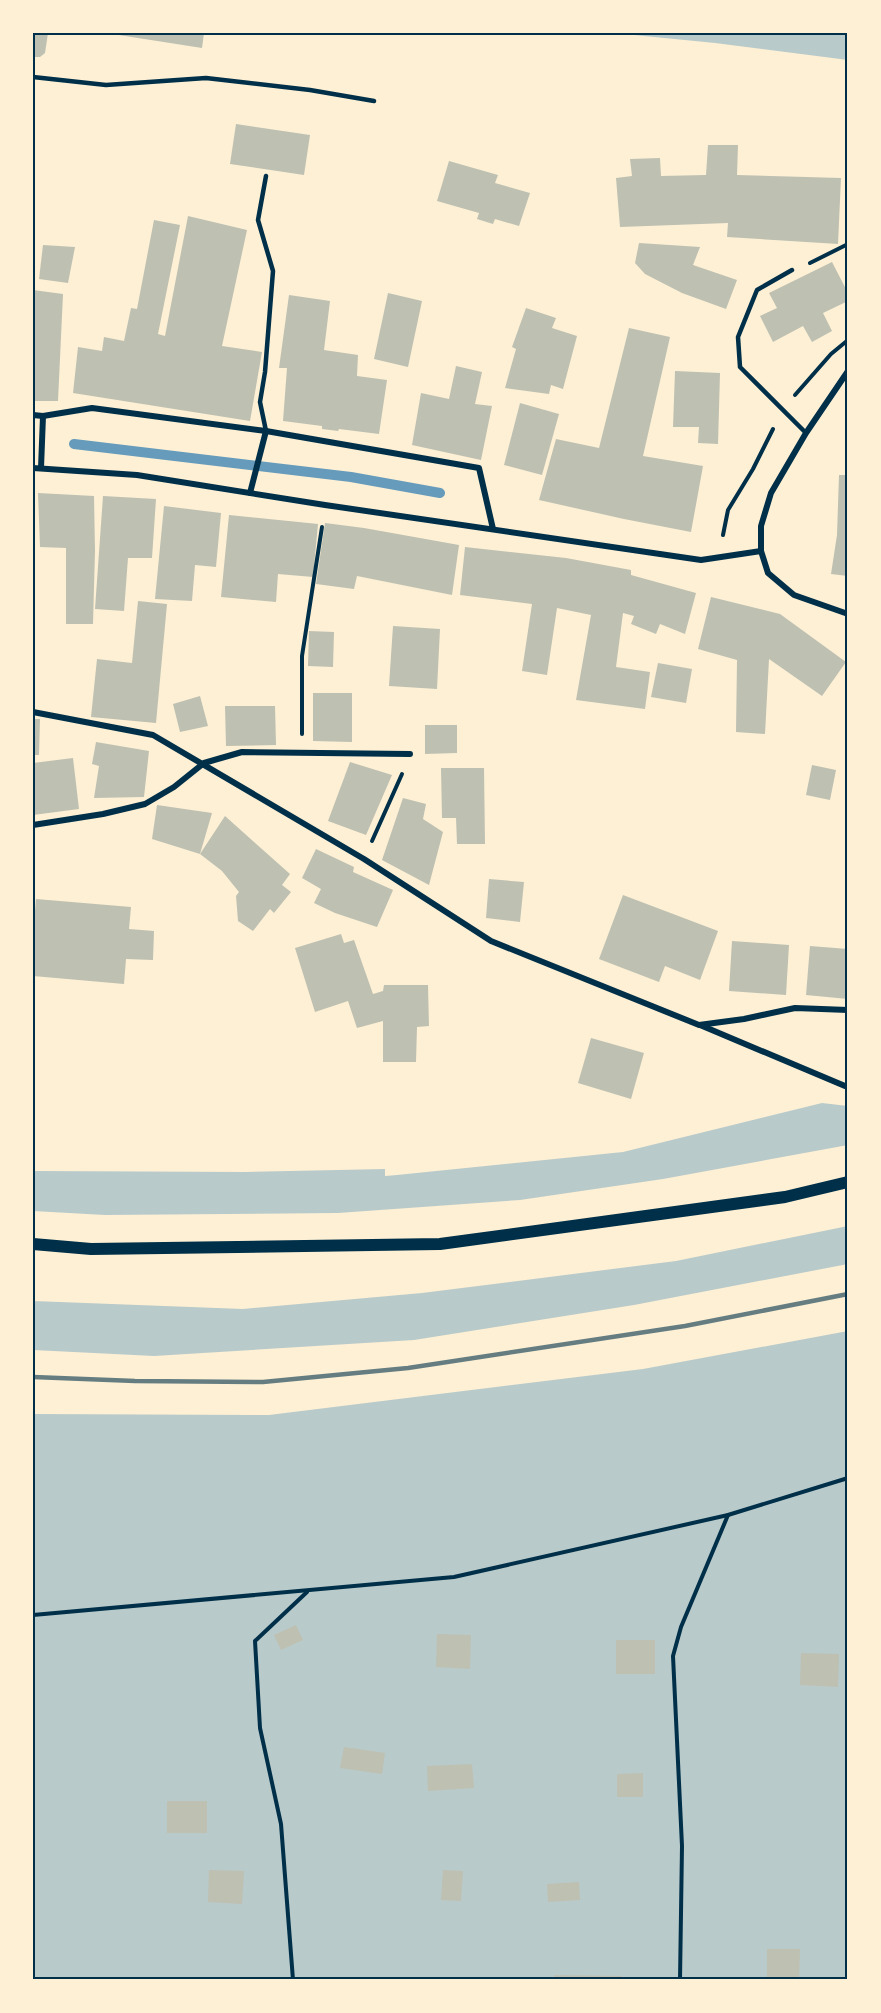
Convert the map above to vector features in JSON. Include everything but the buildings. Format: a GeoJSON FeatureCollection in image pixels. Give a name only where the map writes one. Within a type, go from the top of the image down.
{"type":"FeatureCollection","features":[{"type":"Feature","properties":{"kind":"main road"},"geometry":{"type":"LineString","coordinates":[[33,1244],[92,1249],[440,1244],[785,1197],[848,1182]]}},
{"type":"Feature","properties":{"kind":"street"},"geometry":{"type":"LineString","coordinates":[[848,371],[806,433],[771,493],[761,526],[761,551],[768,573],[794,595],[848,614]]}},
{"type":"Feature","properties":{"kind":"street"},"geometry":{"type":"LineString","coordinates":[[33,415],[43,416],[92,408],[266,431],[478,468],[493,529]]}},
{"type":"Feature","properties":{"kind":"street"},"geometry":{"type":"LineString","coordinates":[[41,468],[43,416]]}},
{"type":"Feature","properties":{"kind":"street"},"geometry":{"type":"LineString","coordinates":[[250,493],[266,431]]}},
{"type":"Feature","properties":{"kind":"street"},"geometry":{"type":"LineString","coordinates":[[33,468],[136,475],[701,560],[761,551]]}},
{"type":"Feature","properties":{"kind":"street"},"geometry":{"type":"LineString","coordinates":[[33,712],[153,735],[364,859],[491,940],[845,1086]]}},
{"type":"Feature","properties":{"kind":"street"},"geometry":{"type":"LineString","coordinates":[[33,825],[103,814],[145,804],[174,787],[204,763],[242,752],[410,754]]}},
{"type":"Feature","properties":{"kind":"street"},"geometry":{"type":"LineString","coordinates":[[699,1025],[744,1019],[795,1008],[848,1010]]}},
{"type":"Feature","properties":{"kind":"lane"},"geometry":{"type":"LineString","coordinates":[[33,77],[106,85],[206,78],[310,90],[374,101]]}},
{"type":"Feature","properties":{"kind":"lane"},"geometry":{"type":"LineString","coordinates":[[266,176],[258,220],[273,271],[265,372],[260,402],[266,431]]}},
{"type":"Feature","properties":{"kind":"lane"},"geometry":{"type":"LineString","coordinates":[[792,270],[757,291],[738,337],[740,367],[806,433]]}},
{"type":"Feature","properties":{"kind":"path"},"geometry":{"type":"LineString","coordinates":[[792,270],[848,244]]}},
{"type":"Feature","properties":{"kind":"path"},"geometry":{"type":"LineString","coordinates":[[718,558],[728,510],[753,469],[783,409],[831,354],[848,340]]}},
{"type":"Feature","properties":{"kind":"path"},"geometry":{"type":"LineString","coordinates":[[302,752],[302,656],[325,505]]}},
{"type":"Feature","properties":{"kind":"path"},"geometry":{"type":"LineString","coordinates":[[364,859],[410,754]]}},
{"type":"Feature","properties":{"kind":"path"},"geometry":{"type":"LineString","coordinates":[[33,1615],[454,1577],[728,1515],[848,1478]]}},
{"type":"Feature","properties":{"kind":"path"},"geometry":{"type":"LineString","coordinates":[[680,1980],[682,1845],[673,1656],[681,1627],[728,1515]]}},
{"type":"Feature","properties":{"kind":"path"},"geometry":{"type":"LineString","coordinates":[[293,1980],[281,1824],[260,1728],[255,1641],[307,1591]]}},
{"type":"Feature","properties":{"kind":"shaded area"},"geometry":{"type":"Polygon","coordinates":[[[614,33],[848,33],[848,60],[715,43],[614,33]]]}},
{"type":"Feature","properties":{"kind":"shaded area"},"geometry":{"type":"Polygon","coordinates":[[[822,1103],[848,1106],[848,1145],[663,1179],[520,1200],[338,1213],[105,1215],[33,1211],[33,1171],[245,1172],[385,1169],[385,1176],[397,1175],[623,1152],[822,1103]]]}},
{"type":"Feature","properties":{"kind":"shaded area"},"geometry":{"type":"Polygon","coordinates":[[[848,1226],[848,1264],[634,1305],[414,1340],[154,1356],[33,1350],[33,1301],[243,1309],[422,1293],[676,1261],[848,1226]]]}},
{"type":"Feature","properties":{"kind":"shaded area"},"geometry":{"type":"Polygon","coordinates":[[[848,1331],[848,1980],[33,1980],[33,1414],[269,1415],[643,1369],[848,1331]]]}},
{"type":"Feature","properties":{"kind":"waterway"},"geometry":{"type":"LineString","coordinates":[[74,444],[351,477],[440,493]]}},
{"type":"Feature","properties":{"kind":"railway"},"geometry":{"type":"LineString","coordinates":[[33,1377],[263,1382],[408,1368],[685,1326],[848,1294]]}}]}
